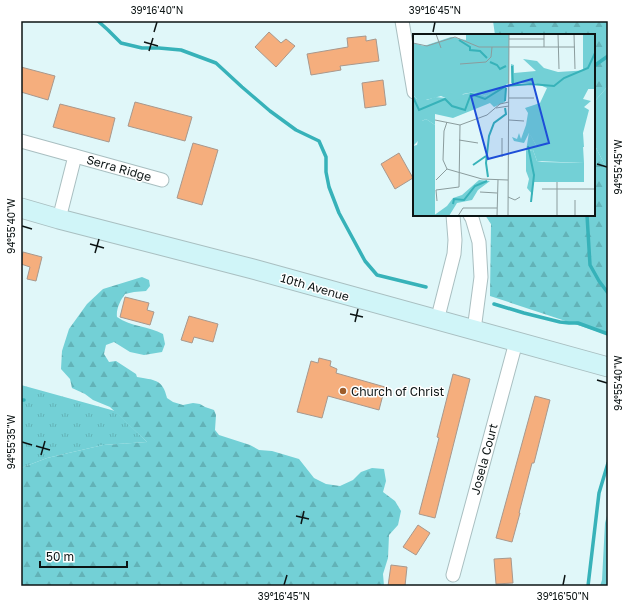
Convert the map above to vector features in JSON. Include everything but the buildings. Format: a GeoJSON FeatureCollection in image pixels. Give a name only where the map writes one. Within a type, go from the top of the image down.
{"type":"FeatureCollection","features":[{"type":"Feature","properties":{"kind":"street"},"geometry":{"type":"LineString","coordinates":[[402,21],[413,86]]}},
{"type":"Feature","properties":{"kind":"street","name":"Serra Ridge"},"geometry":{"type":"LineString","coordinates":[[21,141],[162,180]]}},
{"type":"Feature","properties":{"kind":"street","name":"Serra Ridge"},"geometry":{"type":"LineString","coordinates":[[59,219],[75,156]]}},
{"type":"Feature","properties":{"kind":"street","name":"10th Avenue"},"geometry":{"type":"LineString","coordinates":[[21,208],[253,269],[599,365]]}},
{"type":"Feature","properties":{"kind":"street"},"geometry":{"type":"LineString","coordinates":[[437,321],[454,254],[455,240],[453,216]]}},
{"type":"Feature","properties":{"kind":"street"},"geometry":{"type":"LineString","coordinates":[[471,216],[479,242],[481,277],[474,330]]}},
{"type":"Feature","properties":{"kind":"street","name":"Josela Court"},"geometry":{"type":"LineString","coordinates":[[453,575],[516,342]]}},
{"type":"Feature","properties":{"kind":"green space"},"geometry":{"type":"Polygon","coordinates":[[[493,21],[608,21],[608,86],[595,101],[595,34],[495,34],[493,21]]]}},
{"type":"Feature","properties":{"kind":"green space"},"geometry":{"type":"Polygon","coordinates":[[[608,86],[608,171],[595,146],[595,101],[608,86]]]}},
{"type":"Feature","properties":{"kind":"green space"},"geometry":{"type":"Polygon","coordinates":[[[595,146],[608,171],[608,335],[490,296],[491,224],[486,216],[595,216],[595,146]]]}},
{"type":"Feature","properties":{"kind":"green space"},"geometry":{"type":"Polygon","coordinates":[[[142,277],[149,280],[150,286],[146,291],[125,294],[119,305],[117,317],[128,323],[152,329],[163,334],[165,344],[162,352],[144,355],[130,352],[114,342],[106,345],[104,354],[109,362],[116,361],[136,374],[137,377],[157,382],[163,387],[167,398],[173,402],[183,405],[193,403],[200,404],[214,410],[216,415],[215,430],[219,435],[250,445],[259,450],[272,451],[299,459],[314,478],[326,484],[340,486],[353,480],[361,472],[372,468],[384,469],[386,481],[383,492],[395,501],[401,511],[398,525],[389,535],[388,558],[383,574],[384,586],[21,586],[21,468],[47,458],[103,445],[147,442],[110,407],[93,400],[85,394],[72,388],[70,379],[61,369],[62,351],[69,329],[87,304],[103,289],[142,277]]]}},
{"type":"Feature","properties":{"kind":"green space"},"geometry":{"type":"Polygon","coordinates":[[[21,385],[115,411],[147,442],[103,445],[47,458],[21,468],[21,385]]]}},
{"type":"Feature","properties":{"kind":"green space"},"geometry":{"type":"Polygon","coordinates":[[[608,512],[608,586],[600,586],[602,580],[605,523],[608,512]]]}},
{"type":"Feature","properties":{"kind":"waterway"},"geometry":{"type":"LineString","coordinates":[[98,21],[121,43],[142,48],[181,50],[216,63],[270,111],[296,130],[319,141],[326,157],[326,172],[329,187],[339,213],[365,261],[377,275],[426,287]]}},
{"type":"Feature","properties":{"kind":"waterway"},"geometry":{"type":"LineString","coordinates":[[595,65],[608,56]]}},
{"type":"Feature","properties":{"kind":"waterway"},"geometry":{"type":"LineString","coordinates":[[587,216],[590,265],[608,293]]}},
{"type":"Feature","properties":{"kind":"waterway"},"geometry":{"type":"LineString","coordinates":[[494,304],[560,322],[578,323],[608,334]]}},
{"type":"Feature","properties":{"kind":"waterway"},"geometry":{"type":"LineString","coordinates":[[588,586],[599,493],[608,463]]}},
{"type":"Feature","properties":{"kind":"place","name":"Church of Christ"},"geometry":{"type":"Point","coordinates":[343,391]}}]}
